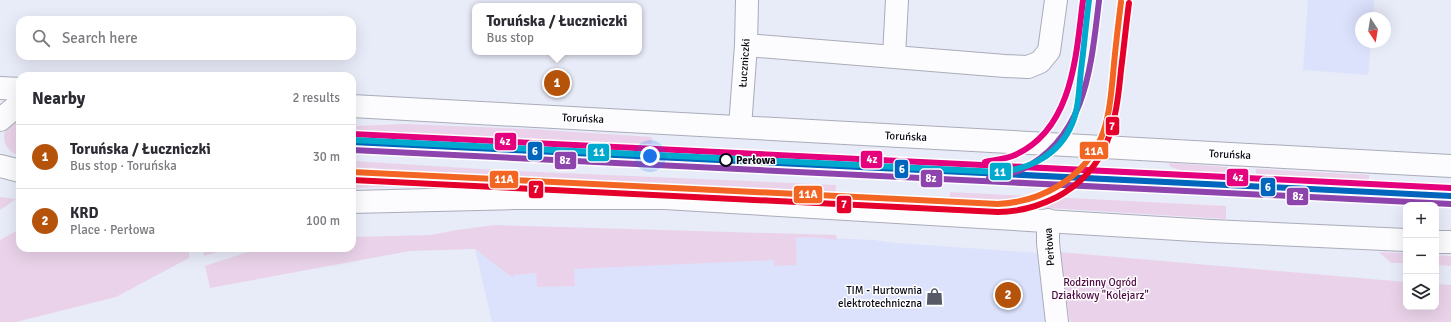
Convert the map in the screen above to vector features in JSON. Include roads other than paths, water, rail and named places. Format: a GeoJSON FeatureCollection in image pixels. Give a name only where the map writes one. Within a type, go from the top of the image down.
{"type":"FeatureCollection","features":[{"type":"Feature","properties":{"kind":"main road","name":"Łuczniczki"},"geometry":{"type":"LineString","coordinates":[[740,127],[746,45],[747,0]]}},
{"type":"Feature","properties":{"kind":"main road"},"geometry":{"type":"LineString","coordinates":[[894,56],[897,0]]}},
{"type":"Feature","properties":{"kind":"main road"},"geometry":{"type":"LineString","coordinates":[[746,45],[1028,67],[1040,62],[1049,51],[1056,0]]}},
{"type":"Feature","properties":{"kind":"main road"},"geometry":{"type":"LineString","coordinates":[[0,88],[16,89]]}},
{"type":"Feature","properties":{"kind":"main road"},"geometry":{"type":"LineString","coordinates":[[0,120],[16,106]]}},
{"type":"Feature","properties":{"kind":"main road","name":"Toruńska"},"geometry":{"type":"LineString","coordinates":[[357,106],[1451,166]]}},
{"type":"Feature","properties":{"kind":"main road"},"geometry":{"type":"LineString","coordinates":[[356,202],[516,198],[666,198],[1403,240]]}},
{"type":"Feature","properties":{"kind":"main road","name":"Perłowa"},"geometry":{"type":"LineString","coordinates":[[1048,220],[1048,243],[1057,322]]}},
{"type":"Feature","properties":{"kind":"main road"},"geometry":{"type":"LineString","coordinates":[[1439,242],[1451,242]]}},
{"type":"Feature","properties":{"kind":"place","name":"Toruńska / Łuczniczki"},"geometry":{"type":"Point","coordinates":[557,83]}},
{"type":"Feature","properties":{"kind":"place","name":"Perłowa"},"geometry":{"type":"Point","coordinates":[726,160]}},
{"type":"Feature","properties":{"kind":"place","name":"KRD"},"geometry":{"type":"Point","coordinates":[1008,295]}},
{"type":"Feature","properties":{"kind":"place","name":"TIM - Hurtownia elektrotechniczna"},"geometry":{"type":"Point","coordinates":[935,296]}},
{"type":"Feature","properties":{"kind":"park label","name":"Rodzinny Ogród Działkowy \"Kolejarz\""},"geometry":{"type":"Point","coordinates":[1100,288]}}]}
